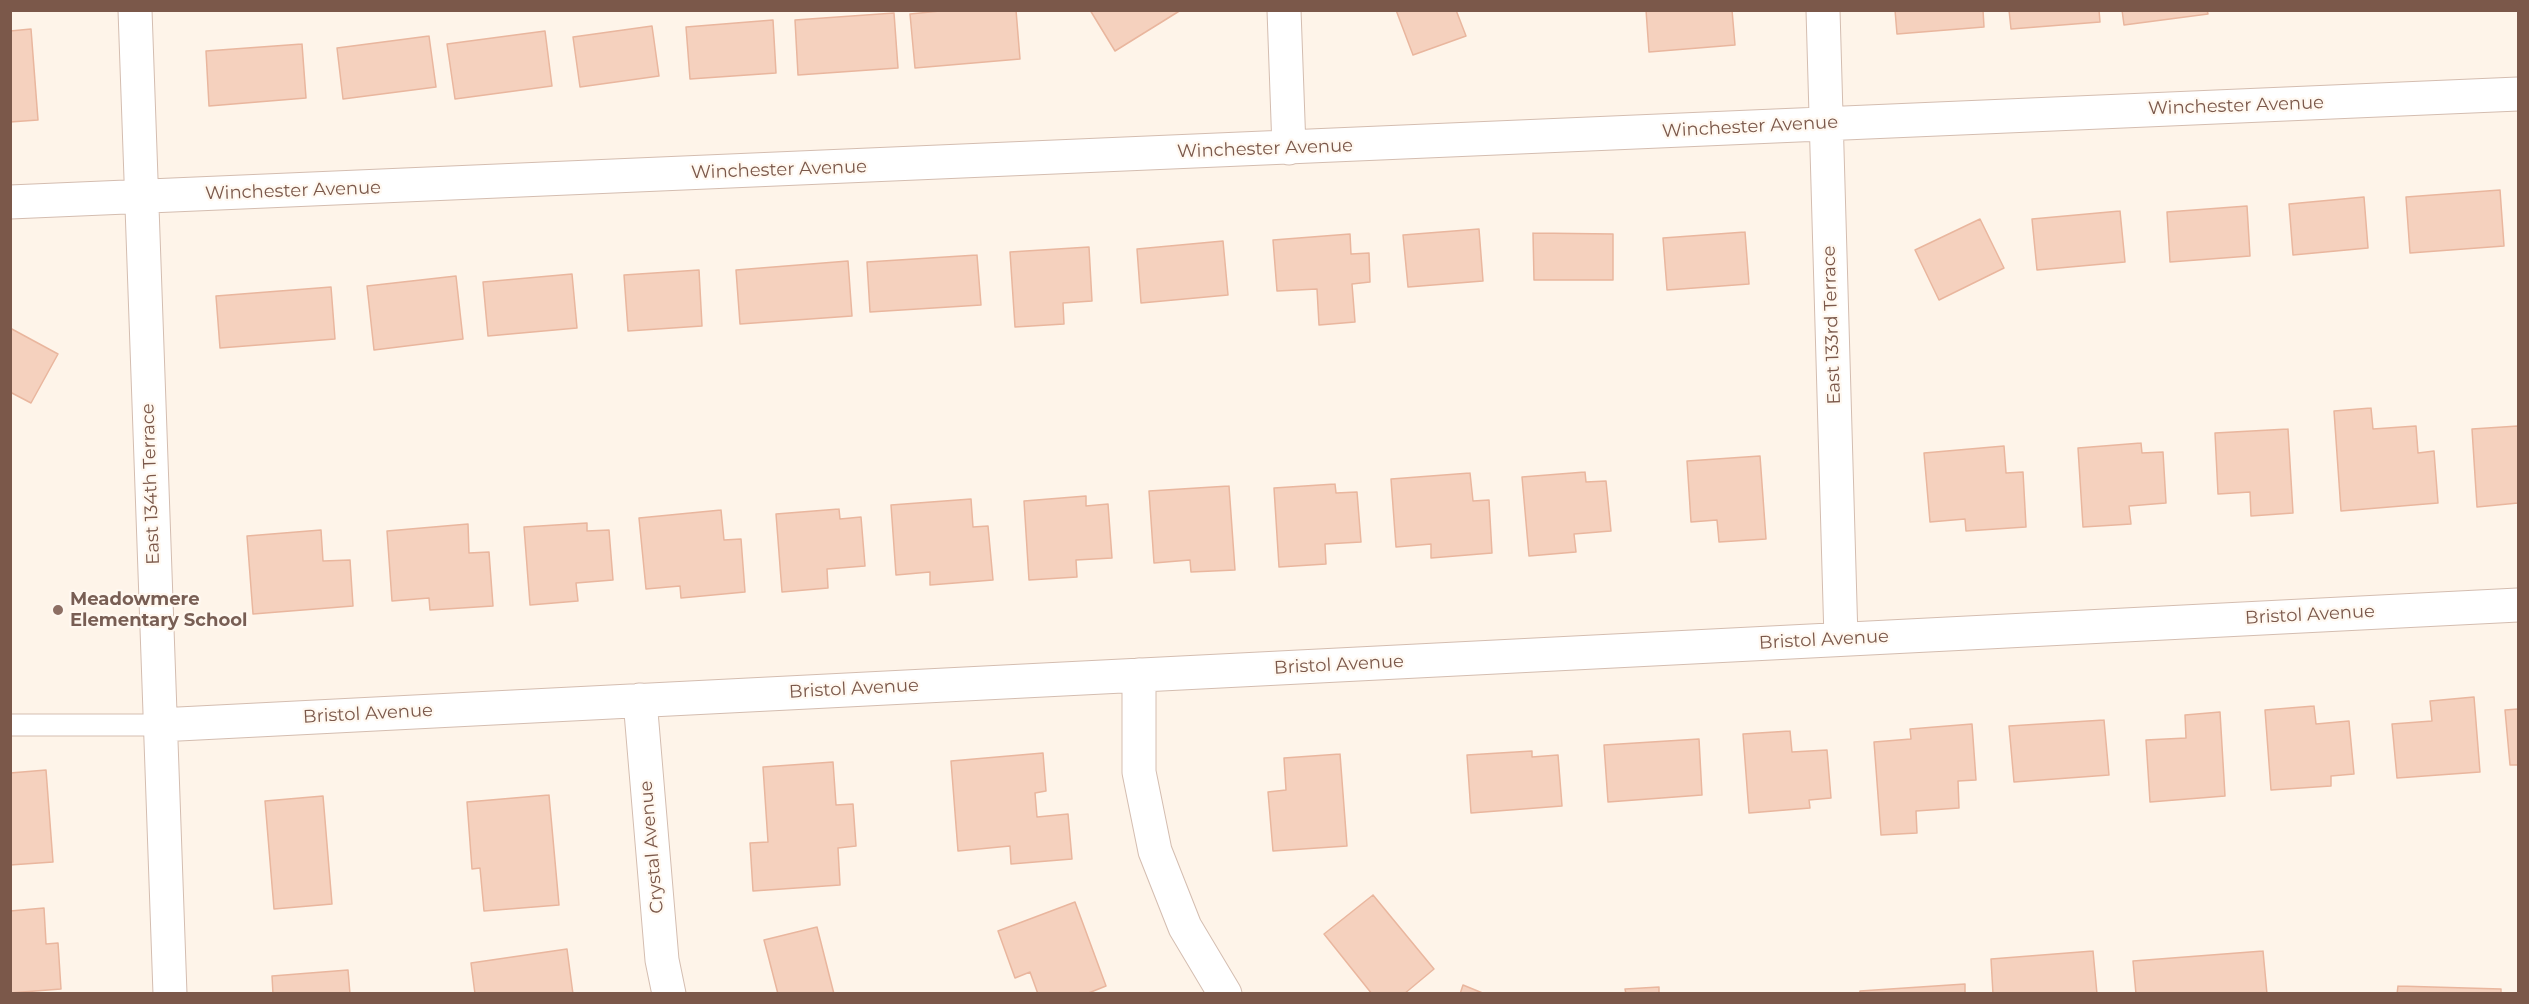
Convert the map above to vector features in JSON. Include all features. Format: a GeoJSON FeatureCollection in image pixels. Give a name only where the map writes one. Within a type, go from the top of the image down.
{"type":"FeatureCollection","features":[{"type":"Feature","properties":{"kind":"street","name":"East 134th Terrace"},"geometry":{"type":"LineString","coordinates":[[135,10],[170,993]]}},
{"type":"Feature","properties":{"kind":"street"},"geometry":{"type":"LineString","coordinates":[[1284,10],[1289,148]]}},
{"type":"Feature","properties":{"kind":"street","name":"East 133rd Terrace"},"geometry":{"type":"LineString","coordinates":[[1823,10],[1841,639]]}},
{"type":"Feature","properties":{"kind":"street","name":"Winchester Avenue"},"geometry":{"type":"LineString","coordinates":[[10,202],[2518,94]]}},
{"type":"Feature","properties":{"kind":"street","name":"Bristol Avenue"},"geometry":{"type":"LineString","coordinates":[[159,725],[2518,605]]}},
{"type":"Feature","properties":{"kind":"street"},"geometry":{"type":"LineString","coordinates":[[1138,675],[1139,772],[1155,851],[1185,927],[1225,993]]}},
{"type":"Feature","properties":{"kind":"street","name":"Crystal Avenue"},"geometry":{"type":"LineString","coordinates":[[640,700],[662,960],[669,993]]}},
{"type":"Feature","properties":{"kind":"lane"},"geometry":{"type":"LineString","coordinates":[[10,725],[159,725]]}},
{"type":"Feature","properties":{"kind":"building"},"geometry":{"type":"Polygon","coordinates":[[[950,10],[1016,10],[1020,59],[915,68],[910,14],[950,10]]]}},
{"type":"Feature","properties":{"kind":"building"},"geometry":{"type":"Polygon","coordinates":[[[1090,10],[1181,10],[1115,51],[1090,10]]]}},
{"type":"Feature","properties":{"kind":"building"},"geometry":{"type":"Polygon","coordinates":[[[1396,10],[1456,10],[1466,36],[1413,55],[1396,10]]]}},
{"type":"Feature","properties":{"kind":"building"},"geometry":{"type":"Polygon","coordinates":[[[1646,10],[1732,10],[1735,45],[1649,52],[1646,10]]]}},
{"type":"Feature","properties":{"kind":"building"},"geometry":{"type":"Polygon","coordinates":[[[1895,10],[1983,10],[1984,27],[1897,34],[1895,10]]]}},
{"type":"Feature","properties":{"kind":"building"},"geometry":{"type":"Polygon","coordinates":[[[2009,10],[2099,10],[2100,22],[2011,29],[2009,10]]]}},
{"type":"Feature","properties":{"kind":"building"},"geometry":{"type":"Polygon","coordinates":[[[2122,10],[2207,10],[2208,14],[2124,25],[2122,10]]]}},
{"type":"Feature","properties":{"kind":"building"},"geometry":{"type":"Polygon","coordinates":[[[894,13],[898,68],[798,75],[795,20],[894,13]]]}},
{"type":"Feature","properties":{"kind":"building"},"geometry":{"type":"Polygon","coordinates":[[[773,20],[776,73],[690,79],[686,27],[773,20]]]}},
{"type":"Feature","properties":{"kind":"building"},"geometry":{"type":"Polygon","coordinates":[[[652,26],[659,76],[580,87],[573,37],[652,26]]]}},
{"type":"Feature","properties":{"kind":"building"},"geometry":{"type":"Polygon","coordinates":[[[31,29],[38,120],[10,122],[10,31],[31,29]]]}},
{"type":"Feature","properties":{"kind":"building"},"geometry":{"type":"Polygon","coordinates":[[[545,31],[552,86],[455,99],[447,44],[545,31]]]}},
{"type":"Feature","properties":{"kind":"building"},"geometry":{"type":"Polygon","coordinates":[[[429,36],[436,87],[343,99],[337,48],[429,36]]]}},
{"type":"Feature","properties":{"kind":"building"},"geometry":{"type":"Polygon","coordinates":[[[302,44],[306,98],[209,106],[206,51],[302,44]]]}},
{"type":"Feature","properties":{"kind":"building"},"geometry":{"type":"Polygon","coordinates":[[[2500,190],[2504,246],[2410,253],[2406,197],[2500,190]]]}},
{"type":"Feature","properties":{"kind":"building"},"geometry":{"type":"Polygon","coordinates":[[[2364,197],[2368,248],[2293,255],[2289,204],[2364,197]]]}},
{"type":"Feature","properties":{"kind":"building"},"geometry":{"type":"Polygon","coordinates":[[[2247,206],[2250,256],[2170,262],[2167,212],[2247,206]]]}},
{"type":"Feature","properties":{"kind":"building"},"geometry":{"type":"Polygon","coordinates":[[[2120,211],[2125,262],[2037,270],[2032,219],[2120,211]]]}},
{"type":"Feature","properties":{"kind":"building"},"geometry":{"type":"Polygon","coordinates":[[[1980,219],[2004,268],[1939,300],[1915,250],[1980,219]]]}},
{"type":"Feature","properties":{"kind":"building"},"geometry":{"type":"Polygon","coordinates":[[[1479,229],[1483,281],[1408,287],[1403,235],[1479,229]]]}},
{"type":"Feature","properties":{"kind":"building"},"geometry":{"type":"Polygon","coordinates":[[[1745,232],[1749,284],[1667,290],[1663,238],[1745,232]]]}},
{"type":"Feature","properties":{"kind":"building"},"geometry":{"type":"Polygon","coordinates":[[[1533,233],[1613,234],[1613,280],[1534,280],[1533,233]]]}},
{"type":"Feature","properties":{"kind":"building"},"geometry":{"type":"Polygon","coordinates":[[[1350,234],[1351,254],[1369,253],[1370,282],[1352,284],[1355,322],[1319,325],[1317,289],[1277,291],[1273,240],[1350,234]]]}},
{"type":"Feature","properties":{"kind":"building"},"geometry":{"type":"Polygon","coordinates":[[[1223,241],[1228,295],[1141,303],[1137,249],[1223,241]]]}},
{"type":"Feature","properties":{"kind":"building"},"geometry":{"type":"Polygon","coordinates":[[[1089,247],[1092,301],[1063,303],[1064,324],[1015,327],[1010,252],[1089,247]]]}},
{"type":"Feature","properties":{"kind":"building"},"geometry":{"type":"Polygon","coordinates":[[[977,255],[981,305],[870,312],[867,262],[977,255]]]}},
{"type":"Feature","properties":{"kind":"building"},"geometry":{"type":"Polygon","coordinates":[[[848,261],[852,316],[740,324],[736,270],[848,261]]]}},
{"type":"Feature","properties":{"kind":"building"},"geometry":{"type":"Polygon","coordinates":[[[699,270],[702,326],[628,331],[624,275],[699,270]]]}},
{"type":"Feature","properties":{"kind":"building"},"geometry":{"type":"Polygon","coordinates":[[[572,274],[577,328],[488,336],[483,282],[572,274]]]}},
{"type":"Feature","properties":{"kind":"building"},"geometry":{"type":"Polygon","coordinates":[[[456,276],[463,339],[374,350],[367,286],[456,276]]]}},
{"type":"Feature","properties":{"kind":"building"},"geometry":{"type":"Polygon","coordinates":[[[331,287],[335,339],[220,348],[216,296],[331,287]]]}},
{"type":"Feature","properties":{"kind":"building"},"geometry":{"type":"Polygon","coordinates":[[[10,328],[58,354],[31,403],[10,392],[10,328]]]}},
{"type":"Feature","properties":{"kind":"building"},"geometry":{"type":"Polygon","coordinates":[[[2371,408],[2373,429],[2416,426],[2418,453],[2434,451],[2438,503],[2341,511],[2334,411],[2371,408]]]}},
{"type":"Feature","properties":{"kind":"building"},"geometry":{"type":"Polygon","coordinates":[[[2518,426],[2518,503],[2477,507],[2472,429],[2518,426]]]}},
{"type":"Feature","properties":{"kind":"building"},"geometry":{"type":"Polygon","coordinates":[[[2288,429],[2293,513],[2251,516],[2250,492],[2218,494],[2215,433],[2288,429]]]}},
{"type":"Feature","properties":{"kind":"building"},"geometry":{"type":"Polygon","coordinates":[[[2141,443],[2142,453],[2163,452],[2166,503],[2129,506],[2131,524],[2083,527],[2078,448],[2141,443]]]}},
{"type":"Feature","properties":{"kind":"building"},"geometry":{"type":"Polygon","coordinates":[[[2004,446],[2006,473],[2023,472],[2026,527],[1966,531],[1965,519],[1930,522],[1924,453],[2004,446]]]}},
{"type":"Feature","properties":{"kind":"building"},"geometry":{"type":"Polygon","coordinates":[[[1760,456],[1766,539],[1719,542],[1717,520],[1691,522],[1687,461],[1760,456]]]}},
{"type":"Feature","properties":{"kind":"building"},"geometry":{"type":"Polygon","coordinates":[[[1585,472],[1586,482],[1606,481],[1611,531],[1574,534],[1576,552],[1529,556],[1522,477],[1585,472]]]}},
{"type":"Feature","properties":{"kind":"building"},"geometry":{"type":"Polygon","coordinates":[[[1470,473],[1473,501],[1489,500],[1492,553],[1431,558],[1431,544],[1396,547],[1391,479],[1470,473]]]}},
{"type":"Feature","properties":{"kind":"building"},"geometry":{"type":"Polygon","coordinates":[[[1335,484],[1336,493],[1357,492],[1361,542],[1325,544],[1326,564],[1279,567],[1274,488],[1335,484]]]}},
{"type":"Feature","properties":{"kind":"building"},"geometry":{"type":"Polygon","coordinates":[[[1229,486],[1235,570],[1191,572],[1190,560],[1154,563],[1149,491],[1229,486]]]}},
{"type":"Feature","properties":{"kind":"building"},"geometry":{"type":"Polygon","coordinates":[[[1086,496],[1086,506],[1108,504],[1112,558],[1076,560],[1077,577],[1029,580],[1024,501],[1086,496]]]}},
{"type":"Feature","properties":{"kind":"building"},"geometry":{"type":"Polygon","coordinates":[[[971,499],[973,527],[988,526],[993,580],[930,585],[930,572],[896,575],[891,505],[971,499]]]}},
{"type":"Feature","properties":{"kind":"building"},"geometry":{"type":"Polygon","coordinates":[[[839,509],[840,519],[861,517],[865,566],[827,569],[828,588],[782,592],[776,514],[839,509]]]}},
{"type":"Feature","properties":{"kind":"building"},"geometry":{"type":"Polygon","coordinates":[[[721,510],[724,540],[741,539],[745,592],[681,598],[680,586],[646,589],[639,518],[721,510]]]}},
{"type":"Feature","properties":{"kind":"building"},"geometry":{"type":"Polygon","coordinates":[[[587,523],[587,531],[609,530],[613,580],[576,583],[578,601],[530,605],[524,527],[587,523]]]}},
{"type":"Feature","properties":{"kind":"building"},"geometry":{"type":"Polygon","coordinates":[[[468,524],[469,553],[489,552],[493,606],[430,610],[429,598],[392,601],[387,531],[468,524]]]}},
{"type":"Feature","properties":{"kind":"building"},"geometry":{"type":"Polygon","coordinates":[[[321,530],[323,561],[350,560],[353,606],[253,614],[247,536],[321,530]]]}},
{"type":"Feature","properties":{"kind":"building"},"geometry":{"type":"Polygon","coordinates":[[[2474,697],[2480,772],[2397,778],[2392,724],[2432,721],[2430,701],[2474,697]]]}},
{"type":"Feature","properties":{"kind":"building"},"geometry":{"type":"Polygon","coordinates":[[[2314,706],[2316,724],[2349,721],[2354,774],[2331,776],[2331,786],[2271,790],[2265,710],[2314,706]]]}},
{"type":"Feature","properties":{"kind":"building"},"geometry":{"type":"Polygon","coordinates":[[[2518,709],[2518,765],[2510,765],[2505,710],[2518,709]]]}},
{"type":"Feature","properties":{"kind":"building"},"geometry":{"type":"Polygon","coordinates":[[[2220,712],[2225,796],[2150,802],[2146,740],[2186,738],[2185,715],[2220,712]]]}},
{"type":"Feature","properties":{"kind":"building"},"geometry":{"type":"Polygon","coordinates":[[[2104,720],[2109,775],[2014,782],[2009,726],[2104,720]]]}},
{"type":"Feature","properties":{"kind":"building"},"geometry":{"type":"Polygon","coordinates":[[[1972,724],[1976,780],[1958,781],[1959,808],[1916,811],[1917,833],[1881,835],[1874,742],[1911,739],[1910,729],[1972,724]]]}},
{"type":"Feature","properties":{"kind":"building"},"geometry":{"type":"Polygon","coordinates":[[[1790,731],[1792,752],[1827,750],[1831,798],[1809,800],[1810,808],[1749,813],[1743,734],[1790,731]]]}},
{"type":"Feature","properties":{"kind":"building"},"geometry":{"type":"Polygon","coordinates":[[[1699,739],[1702,795],[1608,802],[1604,745],[1699,739]]]}},
{"type":"Feature","properties":{"kind":"building"},"geometry":{"type":"Polygon","coordinates":[[[1532,751],[1532,757],[1558,755],[1562,806],[1471,813],[1467,755],[1532,751]]]}},
{"type":"Feature","properties":{"kind":"building"},"geometry":{"type":"Polygon","coordinates":[[[1043,753],[1046,791],[1035,793],[1037,817],[1068,814],[1072,859],[1011,864],[1010,846],[958,851],[951,761],[1043,753]]]}},
{"type":"Feature","properties":{"kind":"building"},"geometry":{"type":"Polygon","coordinates":[[[1340,754],[1347,846],[1273,851],[1268,792],[1286,790],[1284,758],[1340,754]]]}},
{"type":"Feature","properties":{"kind":"building"},"geometry":{"type":"Polygon","coordinates":[[[833,762],[836,805],[853,804],[856,846],[838,848],[840,885],[753,891],[750,843],[768,842],[763,767],[833,762]]]}},
{"type":"Feature","properties":{"kind":"building"},"geometry":{"type":"Polygon","coordinates":[[[46,770],[53,862],[10,865],[10,773],[46,770]]]}},
{"type":"Feature","properties":{"kind":"building"},"geometry":{"type":"Polygon","coordinates":[[[549,795],[559,905],[484,911],[480,868],[472,869],[467,802],[549,795]]]}},
{"type":"Feature","properties":{"kind":"building"},"geometry":{"type":"Polygon","coordinates":[[[323,796],[332,904],[274,909],[265,801],[323,796]]]}},
{"type":"Feature","properties":{"kind":"building"},"geometry":{"type":"Polygon","coordinates":[[[1373,895],[1434,969],[1404,994],[1372,994],[1324,934],[1373,895]]]}},
{"type":"Feature","properties":{"kind":"building"},"geometry":{"type":"Polygon","coordinates":[[[1075,902],[1106,986],[1086,994],[1038,994],[1030,972],[1015,978],[998,931],[1075,902]]]}},
{"type":"Feature","properties":{"kind":"building"},"geometry":{"type":"Polygon","coordinates":[[[44,908],[46,944],[58,943],[61,989],[10,993],[10,911],[44,908]]]}},
{"type":"Feature","properties":{"kind":"building"},"geometry":{"type":"Polygon","coordinates":[[[817,927],[834,994],[778,994],[764,940],[817,927]]]}},
{"type":"Feature","properties":{"kind":"building"},"geometry":{"type":"Polygon","coordinates":[[[567,949],[573,994],[475,994],[471,963],[567,949]]]}},
{"type":"Feature","properties":{"kind":"building"},"geometry":{"type":"Polygon","coordinates":[[[2093,951],[2097,994],[1993,994],[1991,959],[2093,951]]]}},
{"type":"Feature","properties":{"kind":"building"},"geometry":{"type":"Polygon","coordinates":[[[2263,951],[2267,994],[2136,994],[2133,961],[2263,951]]]}},
{"type":"Feature","properties":{"kind":"building"},"geometry":{"type":"Polygon","coordinates":[[[348,970],[350,994],[273,994],[272,976],[348,970]]]}},
{"type":"Feature","properties":{"kind":"building"},"geometry":{"type":"Polygon","coordinates":[[[1965,984],[1965,994],[1860,994],[1860,991],[1965,984]]]}},
{"type":"Feature","properties":{"kind":"building"},"geometry":{"type":"Polygon","coordinates":[[[1463,985],[1485,994],[1460,994],[1463,985]]]}},
{"type":"Feature","properties":{"kind":"building"},"geometry":{"type":"Polygon","coordinates":[[[2398,986],[2501,989],[2501,994],[2397,994],[2398,986]]]}},
{"type":"Feature","properties":{"kind":"building"},"geometry":{"type":"Polygon","coordinates":[[[1659,987],[1659,994],[1626,994],[1625,989],[1659,987]]]}},
{"type":"Feature","properties":{"kind":"place","name":"Meadowmere Elementary School"},"geometry":{"type":"Point","coordinates":[58,610]}}]}
